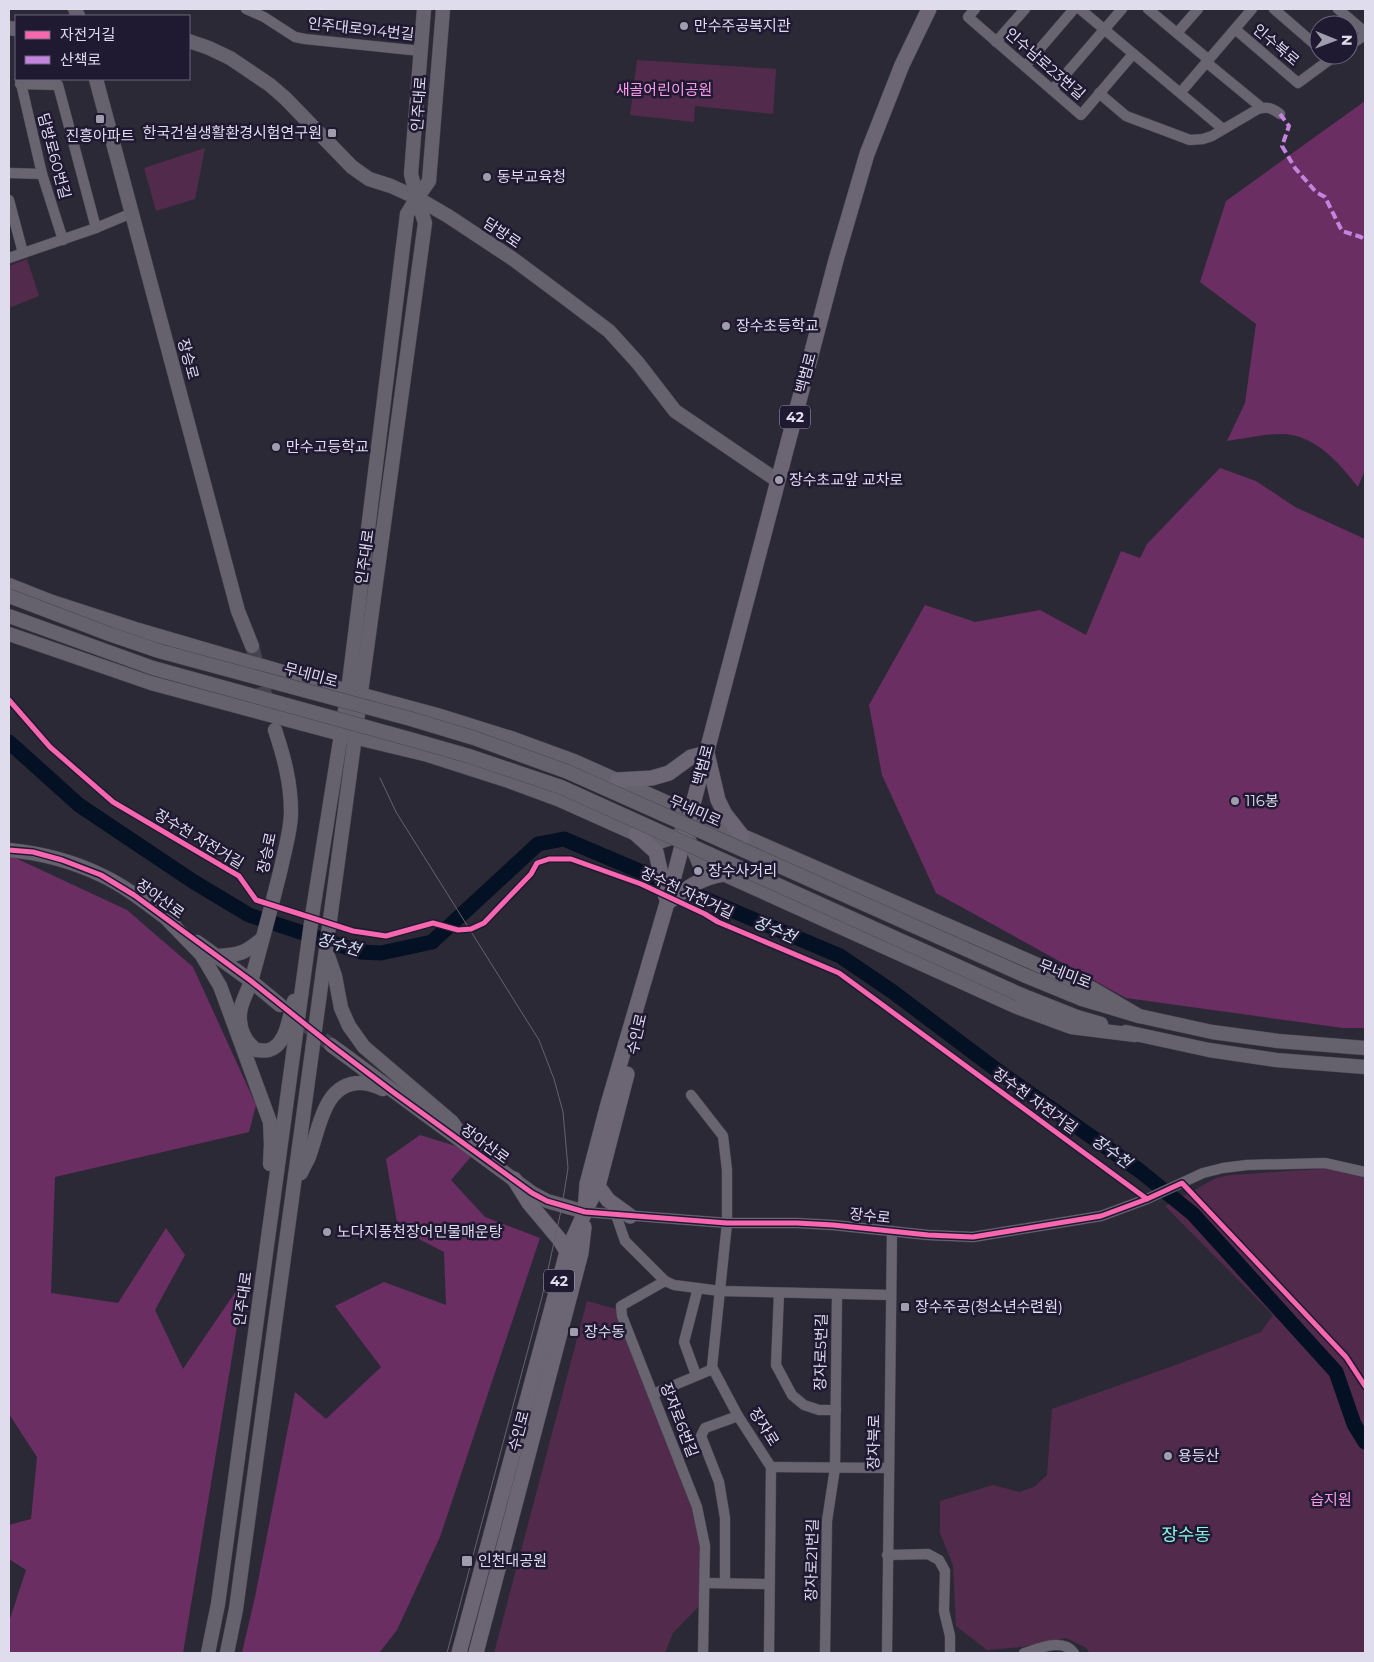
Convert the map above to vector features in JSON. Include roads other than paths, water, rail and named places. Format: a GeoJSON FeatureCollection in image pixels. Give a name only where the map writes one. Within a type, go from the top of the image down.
{"type":"FeatureCollection","features":[{"type":"Feature","properties":{"kind":"main road","name":"인주대로"},"geometry":{"type":"LineString","coordinates":[[327,953],[425,223],[411,174],[424,9]]}},
{"type":"Feature","properties":{"kind":"main road","name":"인주대로"},"geometry":{"type":"LineString","coordinates":[[208,1653],[218,1604],[312,916],[348,691],[408,214],[430,181],[443,9]]}},
{"type":"Feature","properties":{"kind":"main road","name":"백범로"},"geometry":{"type":"LineString","coordinates":[[686,833],[836,260],[867,154],[902,65],[929,9]]}},
{"type":"Feature","properties":{"kind":"main road","name":"담방로"},"geometry":{"type":"LineString","coordinates":[[190,41],[230,58],[270,85],[352,167],[369,179],[391,186],[417,198],[513,259],[609,331],[638,362],[676,411],[778,481]]}},
{"type":"Feature","properties":{"kind":"main road","name":"장승로"},"geometry":{"type":"LineString","coordinates":[[96,80],[238,611],[252,646]]}},
{"type":"Feature","properties":{"kind":"main road"},"geometry":{"type":"LineString","coordinates":[[9,585],[52,602],[126,626],[437,715],[514,739],[574,761],[668,803],[686,833],[699,863],[716,875],[1017,1008],[1071,1026],[1135,1035],[1209,1050],[1276,1060],[1365,1067]]}},
{"type":"Feature","properties":{"kind":"main road","name":"무네미로"},"geometry":{"type":"LineString","coordinates":[[9,596],[158,651],[411,719],[474,738],[568,772],[1026,976],[1082,999],[1139,1016],[1212,1032],[1278,1041],[1365,1048]]}},
{"type":"Feature","properties":{"kind":"main road"},"geometry":{"type":"LineString","coordinates":[[9,616],[154,668],[433,746],[561,787],[1019,994],[1077,1017],[1135,1035]]}},
{"type":"Feature","properties":{"kind":"main road"},"geometry":{"type":"LineString","coordinates":[[9,634],[151,683],[341,734],[428,755],[506,780],[560,800],[656,843],[711,822],[1093,989],[1139,1016]]}},
{"type":"Feature","properties":{"kind":"main road","name":"장승로"},"geometry":{"type":"LineString","coordinates":[[275,730],[284,755],[290,784],[291,813],[288,838],[274,896],[251,981],[242,1003],[239,1020],[249,1044],[256,1050],[268,1050],[278,1045],[284,1036],[308,948]]}},
{"type":"Feature","properties":{"kind":"main road"},"geometry":{"type":"LineString","coordinates":[[617,780],[652,778],[669,773],[691,757],[707,752],[718,800],[725,814],[743,836]]}},
{"type":"Feature","properties":{"kind":"main road","name":"수인로"},"geometry":{"type":"LineString","coordinates":[[476,1653],[581,1253],[587,1184],[608,1104],[686,833]]}},
{"type":"Feature","properties":{"kind":"main road"},"geometry":{"type":"LineString","coordinates":[[636,834],[656,852],[661,872],[665,907]]}},
{"type":"Feature","properties":{"kind":"main road","name":"장아산로"},"geometry":{"type":"LineString","coordinates":[[9,850],[33,852],[62,860],[101,875],[134,895],[218,956],[280,1005]]}},
{"type":"Feature","properties":{"kind":"main road"},"geometry":{"type":"LineString","coordinates":[[665,907],[694,883],[716,875]]}},
{"type":"Feature","properties":{"kind":"main road","name":"수인로"},"geometry":{"type":"LineString","coordinates":[[459,1653],[567,1252],[598,1186],[630,1063],[665,907]]}},
{"type":"Feature","properties":{"kind":"main road"},"geometry":{"type":"LineString","coordinates":[[168,920],[202,954],[220,986],[270,1122],[271,1144],[266,1253]]}},
{"type":"Feature","properties":{"kind":"main road"},"geometry":{"type":"LineString","coordinates":[[218,956],[230,956],[246,952],[263,935]]}},
{"type":"Feature","properties":{"kind":"main road"},"geometry":{"type":"LineString","coordinates":[[327,953],[335,976],[342,1008],[349,1026],[364,1047],[452,1122],[469,1148]]}},
{"type":"Feature","properties":{"kind":"main road"},"geometry":{"type":"LineString","coordinates":[[227,1653],[236,1609],[327,953]]}},
{"type":"Feature","properties":{"kind":"main road","name":"장아산로"},"geometry":{"type":"LineString","coordinates":[[331,1045],[514,1180],[547,1201],[585,1212]]}},
{"type":"Feature","properties":{"kind":"main road"},"geometry":{"type":"LineString","coordinates":[[296,1182],[308,1159],[326,1105],[333,1095],[341,1089],[358,1083],[368,1084],[393,1092]]}},
{"type":"Feature","properties":{"kind":"main road"},"geometry":{"type":"LineString","coordinates":[[514,1180],[529,1203],[560,1240],[567,1252]]}},
{"type":"Feature","properties":{"kind":"main road"},"geometry":{"type":"LineString","coordinates":[[598,1186],[608,1200],[623,1215]]}},
{"type":"Feature","properties":{"kind":"street","name":"인주대로914번길"},"geometry":{"type":"LineString","coordinates":[[246,9],[264,17],[296,37],[420,51]]}},
{"type":"Feature","properties":{"kind":"street","name":"인수남로23번길"},"geometry":{"type":"LineString","coordinates":[[975,9],[968,17],[1081,115],[1099,94]]}},
{"type":"Feature","properties":{"kind":"street"},"geometry":{"type":"LineString","coordinates":[[996,42],[1025,9]]}},
{"type":"Feature","properties":{"kind":"street"},"geometry":{"type":"LineString","coordinates":[[1025,66],[1074,9]]}},
{"type":"Feature","properties":{"kind":"street"},"geometry":{"type":"LineString","coordinates":[[1080,9],[1223,129]]}},
{"type":"Feature","properties":{"kind":"street"},"geometry":{"type":"LineString","coordinates":[[1052,90],[1122,9]]}},
{"type":"Feature","properties":{"kind":"street"},"geometry":{"type":"LineString","coordinates":[[1148,9],[1262,108]]}},
{"type":"Feature","properties":{"kind":"street"},"geometry":{"type":"LineString","coordinates":[[1177,33],[1198,9]]}},
{"type":"Feature","properties":{"kind":"street","name":"인수북로"},"geometry":{"type":"LineString","coordinates":[[1180,92],[1252,9]]}},
{"type":"Feature","properties":{"kind":"street","name":"인수북로"},"geometry":{"type":"LineString","coordinates":[[1274,9],[1309,39]]}},
{"type":"Feature","properties":{"kind":"street"},"geometry":{"type":"LineString","coordinates":[[1338,9],[1365,34]]}},
{"type":"Feature","properties":{"kind":"street","name":"인수북로"},"geometry":{"type":"LineString","coordinates":[[1235,29],[1298,83],[1321,65]]}},
{"type":"Feature","properties":{"kind":"street"},"geometry":{"type":"LineString","coordinates":[[1133,54],[1099,94],[1126,116],[1190,140],[1212,136],[1262,108],[1266,107],[1280,114]]}},
{"type":"Feature","properties":{"kind":"street"},"geometry":{"type":"LineString","coordinates":[[20,81],[58,85],[96,228]]}},
{"type":"Feature","properties":{"kind":"street","name":"담방로60번길"},"geometry":{"type":"LineString","coordinates":[[20,81],[42,174],[63,240]]}},
{"type":"Feature","properties":{"kind":"street"},"geometry":{"type":"LineString","coordinates":[[9,173],[42,174]]}},
{"type":"Feature","properties":{"kind":"street"},"geometry":{"type":"LineString","coordinates":[[9,200],[23,253]]}},
{"type":"Feature","properties":{"kind":"street"},"geometry":{"type":"LineString","coordinates":[[9,258],[96,228],[132,213]]}},
{"type":"Feature","properties":{"kind":"street"},"geometry":{"type":"LineString","coordinates":[[653,1394],[713,1369],[727,1223],[727,1170],[723,1136],[691,1095]]}},
{"type":"Feature","properties":{"kind":"street","name":"장수로"},"geometry":{"type":"LineString","coordinates":[[585,1212],[727,1223],[815,1224],[928,1235],[973,1237],[1101,1216],[1177,1186],[1203,1173],[1223,1168],[1247,1165],[1325,1163],[1365,1172]]}},
{"type":"Feature","properties":{"kind":"street"},"geometry":{"type":"LineString","coordinates":[[623,1215],[625,1241],[665,1280],[674,1285],[720,1291]]}},
{"type":"Feature","properties":{"kind":"street","name":"장자북로"},"geometry":{"type":"LineString","coordinates":[[887,1653],[892,1231]]}},
{"type":"Feature","properties":{"kind":"street","name":"장자로6번길"},"geometry":{"type":"LineString","coordinates":[[665,1280],[621,1306],[622,1316],[697,1507],[705,1546],[703,1653]]}},
{"type":"Feature","properties":{"kind":"street"},"geometry":{"type":"LineString","coordinates":[[696,1376],[684,1342],[698,1288]]}},
{"type":"Feature","properties":{"kind":"street","name":"장자로5번길"},"geometry":{"type":"LineString","coordinates":[[720,1291],[891,1296]]}},
{"type":"Feature","properties":{"kind":"street","name":"장자로5번길"},"geometry":{"type":"LineString","coordinates":[[779,1293],[776,1365],[792,1395],[804,1405],[819,1410],[836,1410]]}},
{"type":"Feature","properties":{"kind":"street","name":"장자로5번길"},"geometry":{"type":"LineString","coordinates":[[835,1468],[837,1294]]}},
{"type":"Feature","properties":{"kind":"street","name":"장자로"},"geometry":{"type":"LineString","coordinates":[[713,1369],[738,1416],[771,1467],[768,1653]]}},
{"type":"Feature","properties":{"kind":"street"},"geometry":{"type":"LineString","coordinates":[[725,1583],[725,1518],[719,1482],[701,1436],[705,1428],[738,1416]]}},
{"type":"Feature","properties":{"kind":"street"},"geometry":{"type":"LineString","coordinates":[[771,1467],[888,1468]]}},
{"type":"Feature","properties":{"kind":"street","name":"장자로21번길"},"geometry":{"type":"LineString","coordinates":[[825,1653],[827,1521],[835,1468]]}},
{"type":"Feature","properties":{"kind":"street"},"geometry":{"type":"LineString","coordinates":[[887,1555],[928,1554],[938,1560],[945,1571],[944,1611],[950,1636],[950,1653]]}},
{"type":"Feature","properties":{"kind":"street"},"geometry":{"type":"LineString","coordinates":[[705,1582],[769,1584]]}},
{"type":"Feature","properties":{"kind":"street"},"geometry":{"type":"LineString","coordinates":[[1024,1653],[1055,1644],[1072,1650],[1074,1653]]}},
{"type":"Feature","properties":{"kind":"waterway","name":"장수천"},"geometry":{"type":"LineString","coordinates":[[9,742],[79,805],[194,882],[249,915],[360,952],[381,953],[432,942],[538,844],[564,839],[840,956],[893,992],[998,1071],[1140,1171],[1193,1214],[1336,1372],[1354,1424],[1365,1442]]}},
{"type":"Feature","properties":{"kind":"tunnel"},"geometry":{"type":"LineString","coordinates":[[252,646],[275,730]]}},
{"type":"Feature","properties":{"kind":"tunnel"},"geometry":{"type":"LineString","coordinates":[[290,1013],[331,1045]]}},
{"type":"Feature","properties":{"kind":"tram line"},"geometry":{"type":"LineString","coordinates":[[380,778],[396,812],[539,1040],[554,1079],[563,1112],[568,1168],[562,1206],[542,1297],[447,1653]]}},
{"type":"Feature","properties":{"kind":"place","name":"만수주공복지관"},"geometry":{"type":"Point","coordinates":[684,26]}},
{"type":"Feature","properties":{"kind":"place","name":"진흥아파트"},"geometry":{"type":"Point","coordinates":[100,119]}},
{"type":"Feature","properties":{"kind":"place","name":"한국건설생활환경시험연구원"},"geometry":{"type":"Point","coordinates":[332,133]}},
{"type":"Feature","properties":{"kind":"place","name":"동부교육청"},"geometry":{"type":"Point","coordinates":[487,177]}},
{"type":"Feature","properties":{"kind":"place","name":"장수초등학교"},"geometry":{"type":"Point","coordinates":[726,326]}},
{"type":"Feature","properties":{"kind":"place","name":"만수고등학교"},"geometry":{"type":"Point","coordinates":[276,447]}},
{"type":"Feature","properties":{"kind":"place","name":"장수초교앞 교차로"},"geometry":{"type":"Point","coordinates":[779,480]}},
{"type":"Feature","properties":{"kind":"place","name":"116봉"},"geometry":{"type":"Point","coordinates":[1235,801]}},
{"type":"Feature","properties":{"kind":"place","name":"장수사거리"},"geometry":{"type":"Point","coordinates":[698,871]}},
{"type":"Feature","properties":{"kind":"place","name":"노다지풍천장어민물매운탕"},"geometry":{"type":"Point","coordinates":[327,1232]}},
{"type":"Feature","properties":{"kind":"place","name":"장수주공(청소년수련원)"},"geometry":{"type":"Point","coordinates":[905,1307]}},
{"type":"Feature","properties":{"kind":"place","name":"장수동"},"geometry":{"type":"Point","coordinates":[574,1332]}},
{"type":"Feature","properties":{"kind":"place","name":"용등산"},"geometry":{"type":"Point","coordinates":[1168,1456]}},
{"type":"Feature","properties":{"kind":"place","name":"인천대공원"},"geometry":{"type":"Point","coordinates":[467,1561]}},
{"type":"Feature","properties":{"kind":"district","name":"장수동"},"geometry":{"type":"Point","coordinates":[1186,1535]}},
{"type":"Feature","properties":{"kind":"park label","name":"새골어린이공원"},"geometry":{"type":"Point","coordinates":[664,90]}},
{"type":"Feature","properties":{"kind":"park label","name":"습지원"},"geometry":{"type":"Point","coordinates":[1331,1500]}}]}
